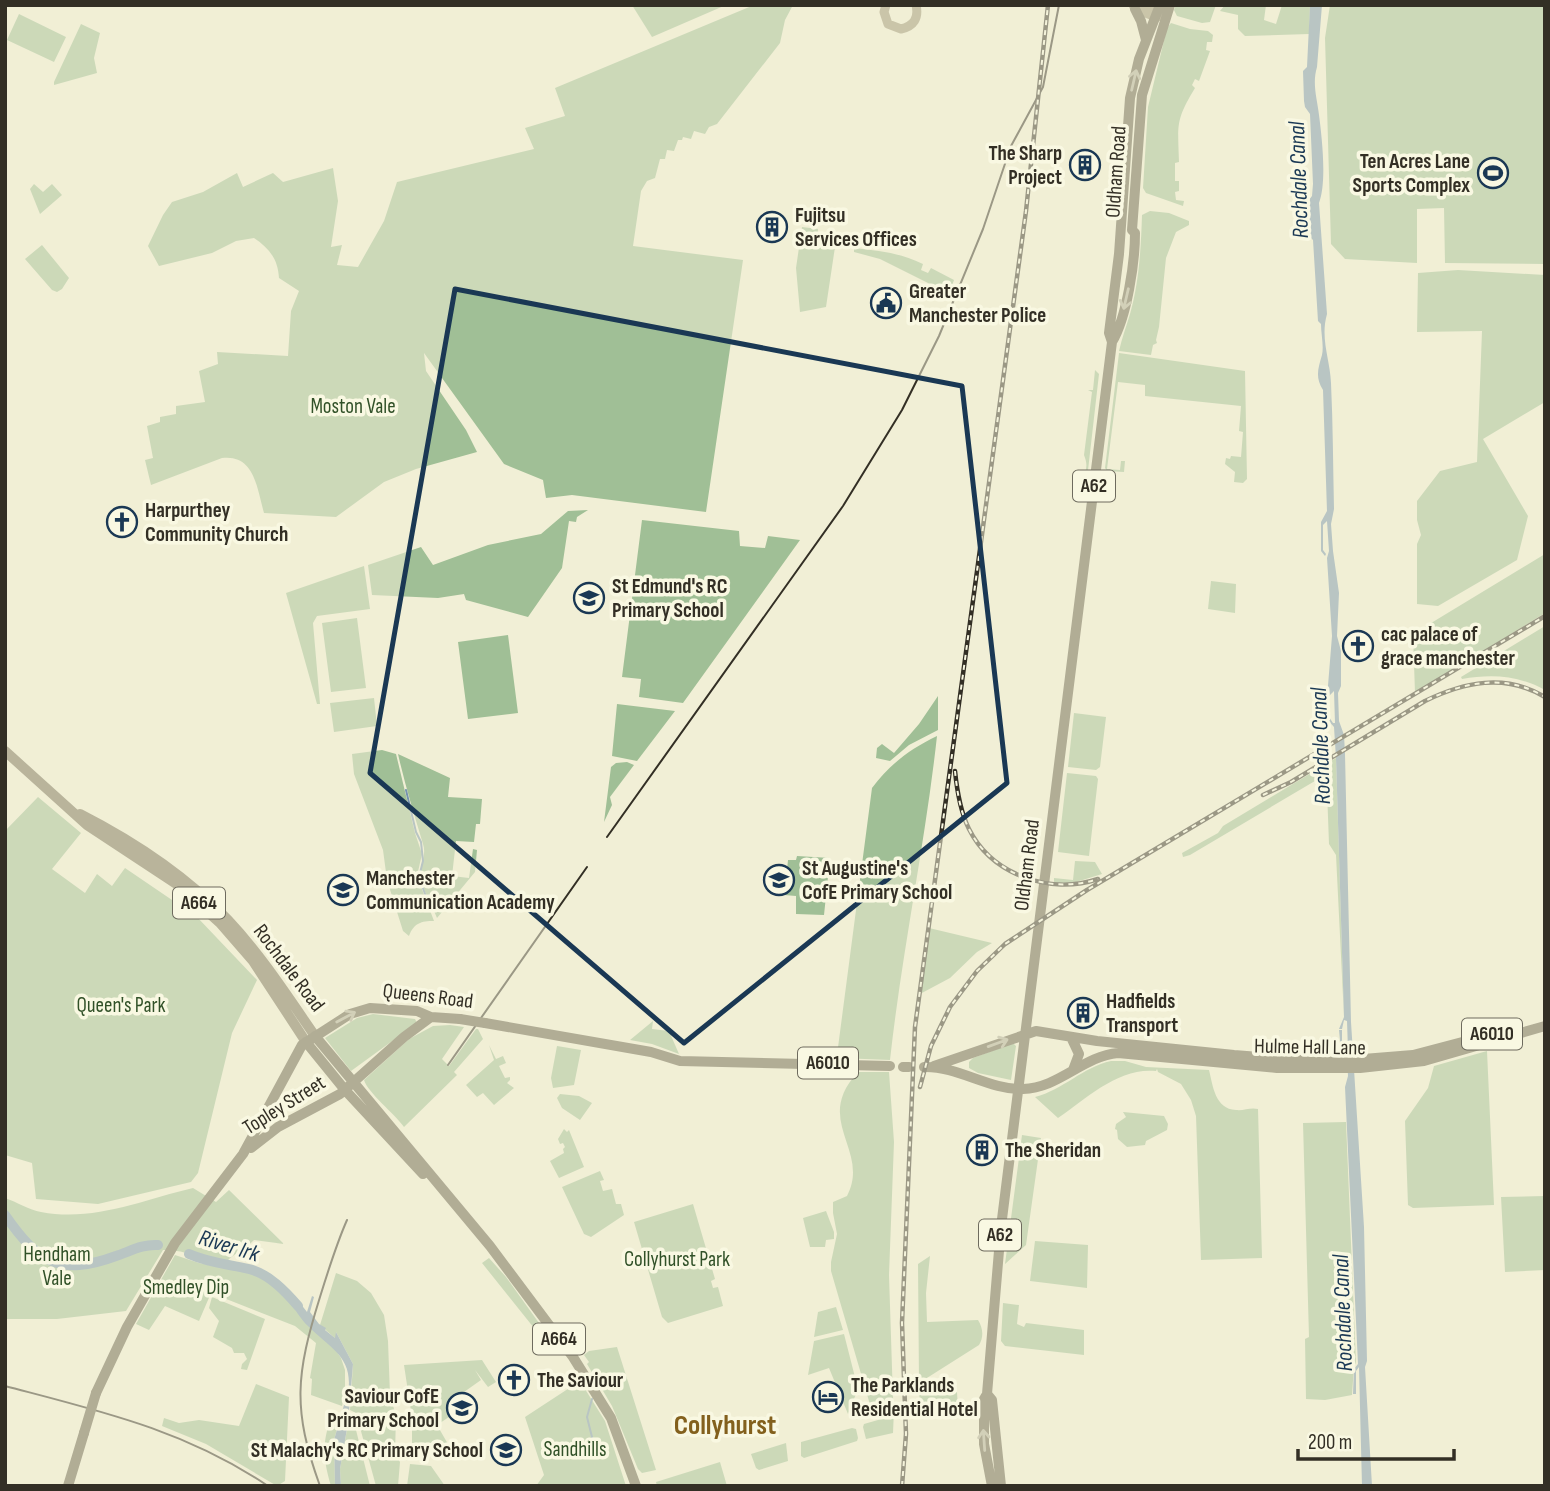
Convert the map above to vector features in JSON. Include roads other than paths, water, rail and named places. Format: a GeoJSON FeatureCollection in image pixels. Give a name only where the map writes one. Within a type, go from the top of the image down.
{"type":"FeatureCollection","features":[{"type":"Feature","properties":{"kind":"highway"},"geometry":{"type":"LineString","coordinates":[[1138,7],[1146,40]]}},
{"type":"Feature","properties":{"kind":"highway","name":"Oldham Road"},"geometry":{"type":"LineString","coordinates":[[992,1486],[984,1435],[984,1399],[987,1394],[995,1277],[1112,342],[1119,326],[1128,197],[1130,98],[1146,40],[1162,11]]}},
{"type":"Feature","properties":{"kind":"highway","name":"Oldham Road"},"geometry":{"type":"LineString","coordinates":[[1112,342],[1109,333],[1128,233],[1132,229],[1128,197],[1142,95],[1162,11]]}},
{"type":"Feature","properties":{"kind":"highway","name":"Queens Road"},"geometry":{"type":"LineString","coordinates":[[312,1041],[350,1014],[370,1008],[417,1011],[431,1017],[460,1019],[651,1052],[680,1061],[890,1066]]}},
{"type":"Feature","properties":{"kind":"highway","name":"Topley Street"},"geometry":{"type":"LineString","coordinates":[[243,1154],[278,1127],[329,1101],[431,1017]]}},
{"type":"Feature","properties":{"kind":"highway","name":"Hulme Hall Lane"},"geometry":{"type":"LineString","coordinates":[[1360,1064],[1424,1053],[1545,1020]]}},
{"type":"Feature","properties":{"kind":"highway","name":"Hulme Hall Lane"},"geometry":{"type":"LineString","coordinates":[[1018,1089],[1047,1084],[1098,1056],[1118,1053],[1287,1069],[1424,1061],[1545,1026]]}},
{"type":"Feature","properties":{"kind":"highway","name":"Hulme Hall Lane"},"geometry":{"type":"LineString","coordinates":[[1026,1032],[1340,1065]]}},
{"type":"Feature","properties":{"kind":"highway","name":"A6010"},"geometry":{"type":"LineString","coordinates":[[1018,1089],[929,1066],[1026,1032]]}},
{"type":"Feature","properties":{"kind":"highway"},"geometry":{"type":"LineString","coordinates":[[1071,1037],[1079,1054],[1073,1069]]}},
{"type":"Feature","properties":{"kind":"highway"},"geometry":{"type":"LineString","coordinates":[[68,1486],[96,1394],[122,1336],[182,1233],[243,1154],[286,1075],[291,1072],[312,1041]]}},
{"type":"Feature","properties":{"kind":"highway","name":"Rochdale Road"},"geometry":{"type":"LineString","coordinates":[[312,1041],[336,1079],[349,1084],[359,1104],[429,1180],[444,1192]]}},
{"type":"Feature","properties":{"kind":"highway","name":"Rochdale Road"},"geometry":{"type":"LineString","coordinates":[[312,1041],[425,1166],[490,1246],[586,1377],[611,1418],[636,1486]]}},
{"type":"Feature","properties":{"kind":"highway"},"geometry":{"type":"LineString","coordinates":[[970,1077],[964,1064],[971,1053]]}},
{"type":"Feature","properties":{"kind":"highway"},"geometry":{"type":"LineString","coordinates":[[329,1101],[345,1100],[359,1104]]}},
{"type":"Feature","properties":{"kind":"highway","name":"Oldham Road"},"geometry":{"type":"LineString","coordinates":[[987,1394],[992,1400],[1002,1486]]}},
{"type":"Feature","properties":{"kind":"main road"},"geometry":{"type":"LineString","coordinates":[[886,5],[885,18],[894,28],[901,29],[912,24],[918,8]]}},
{"type":"Feature","properties":{"kind":"main road"},"geometry":{"type":"LineString","coordinates":[[1138,7],[1162,11]]}},
{"type":"Feature","properties":{"kind":"main road","name":"Rochdale Road"},"geometry":{"type":"LineString","coordinates":[[5,751],[67,808],[147,854],[206,898],[248,943],[312,1041]]}},
{"type":"Feature","properties":{"kind":"water"},"geometry":{"type":"Polygon","coordinates":[[[1310,5],[1322,5],[1315,85],[1323,160],[1323,184],[1319,203],[1327,314],[1325,340],[1332,399],[1334,509],[1331,524],[1339,593],[1339,721],[1344,735],[1345,754],[1351,1022],[1364,1227],[1365,1367],[1372,1486],[1362,1486],[1359,1367],[1356,1371],[1356,1394],[1353,1394],[1354,1369],[1358,1364],[1345,1087],[1348,1076],[1347,1054],[1341,1051],[1339,1030],[1342,1030],[1342,1047],[1348,1050],[1347,1021],[1344,1020],[1342,1029],[1339,1029],[1344,1017],[1336,758],[1334,727],[1327,719],[1326,700],[1329,717],[1335,723],[1334,691],[1327,698],[1332,636],[1327,521],[1323,525],[1325,556],[1321,551],[1321,522],[1327,511],[1323,390],[1318,373],[1323,344],[1321,324],[1318,321],[1313,240],[1308,232],[1307,222],[1307,202],[1312,196],[1313,184],[1310,114],[1304,101],[1303,71],[1307,67],[1310,5]]]}},
{"type":"Feature","properties":{"kind":"water"},"geometry":{"type":"Polygon","coordinates":[[[293,1294],[307,1312],[312,1296],[314,1297],[310,1312],[335,1338],[336,1332],[353,1364],[348,1423],[340,1469],[341,1486],[335,1486],[334,1440],[344,1405],[342,1400],[347,1398],[348,1373],[340,1356],[305,1323],[288,1300],[293,1294]]]}},
{"type":"Feature","properties":{"kind":"waterway"},"geometry":{"type":"LineString","coordinates":[[406,790],[421,842],[423,861],[419,877],[430,908]]}},
{"type":"Feature","properties":{"kind":"waterway","name":"River Irk"},"geometry":{"type":"LineString","coordinates":[[5,1215],[28,1244],[52,1261],[65,1265],[96,1262],[142,1247],[158,1245]]}},
{"type":"Feature","properties":{"kind":"waterway","name":"River Irk"},"geometry":{"type":"LineString","coordinates":[[189,1254],[256,1271],[276,1284],[298,1306]]}},
{"type":"Feature","properties":{"kind":"waterway"},"geometry":{"type":"LineString","coordinates":[[592,1399],[587,1417],[595,1449]]}},
{"type":"Feature","properties":{"kind":"tram line"},"geometry":{"type":"LineString","coordinates":[[607,837],[843,506],[902,410],[939,336],[983,229],[1011,146],[1043,87],[1059,5]]}},
{"type":"Feature","properties":{"kind":"tram line"},"geometry":{"type":"LineString","coordinates":[[448,1065],[587,867]]}},
{"type":"Feature","properties":{"kind":"tram line"},"geometry":{"type":"LineString","coordinates":[[320,1486],[301,1413],[302,1370],[320,1297],[347,1220]]}},
{"type":"Feature","properties":{"kind":"tram line"},"geometry":{"type":"LineString","coordinates":[[5,1386],[108,1414],[173,1436],[205,1450],[268,1486]]}},
{"type":"Feature","properties":{"kind":"railway"},"geometry":{"type":"LineString","coordinates":[[902,1486],[906,1434],[902,1323],[915,1027],[1026,211],[1048,5]]}},
{"type":"Feature","properties":{"kind":"railway"},"geometry":{"type":"LineString","coordinates":[[920,1087],[931,1046],[950,1007],[977,971],[1005,944],[1087,890],[1545,616]]}},
{"type":"Feature","properties":{"kind":"railway"},"geometry":{"type":"LineString","coordinates":[[1263,795],[1291,782],[1440,694],[1470,685],[1500,683],[1515,685],[1545,697]]}},
{"type":"Feature","properties":{"kind":"railway"},"geometry":{"type":"LineString","coordinates":[[955,771],[959,801],[966,822],[979,845],[992,858],[1007,869],[1042,882],[1080,883],[1098,879]]}},
{"type":"Feature","properties":{"kind":"place","name":"The Sharp Project"},"geometry":{"type":"Point","coordinates":[1085,165]}},
{"type":"Feature","properties":{"kind":"place","name":"Ten Acres Lane Sports Complex"},"geometry":{"type":"Point","coordinates":[1493,173]}},
{"type":"Feature","properties":{"kind":"place","name":"Fujitsu Services Offices"},"geometry":{"type":"Point","coordinates":[772,227]}},
{"type":"Feature","properties":{"kind":"place","name":"Greater Manchester Police"},"geometry":{"type":"Point","coordinates":[886,303]}},
{"type":"Feature","properties":{"kind":"place","name":"Harpurthey Community Church"},"geometry":{"type":"Point","coordinates":[122,522]}},
{"type":"Feature","properties":{"kind":"place","name":"St Edmund's RC Primary School"},"geometry":{"type":"Point","coordinates":[589,598]}},
{"type":"Feature","properties":{"kind":"place","name":"cac palace of grace manchester"},"geometry":{"type":"Point","coordinates":[1358,646]}},
{"type":"Feature","properties":{"kind":"place","name":"St Augustine's CofE Primary School"},"geometry":{"type":"Point","coordinates":[779,880]}},
{"type":"Feature","properties":{"kind":"place","name":"Manchester Communication Academy"},"geometry":{"type":"Point","coordinates":[343,890]}},
{"type":"Feature","properties":{"kind":"place","name":"Hadfields Transport"},"geometry":{"type":"Point","coordinates":[1083,1013]}},
{"type":"Feature","properties":{"kind":"place","name":"The Sheridan"},"geometry":{"type":"Point","coordinates":[982,1150]}},
{"type":"Feature","properties":{"kind":"place","name":"The Saviour"},"geometry":{"type":"Point","coordinates":[514,1380]}},
{"type":"Feature","properties":{"kind":"place","name":"The Parklands Residential Hotel"},"geometry":{"type":"Point","coordinates":[828,1397]}},
{"type":"Feature","properties":{"kind":"place","name":"Saviour CofE Primary School"},"geometry":{"type":"Point","coordinates":[462,1408]}},
{"type":"Feature","properties":{"kind":"place","name":"St Malachy's RC Primary School"},"geometry":{"type":"Point","coordinates":[506,1450]}},
{"type":"Feature","properties":{"kind":"district","name":"Collyhurst"},"geometry":{"type":"Point","coordinates":[725,1425]}},
{"type":"Feature","properties":{"kind":"water label","name":"Rochdale Canal"},"geometry":{"type":"Point","coordinates":[1299,180]}},
{"type":"Feature","properties":{"kind":"water label","name":"Rochdale Canal"},"geometry":{"type":"Point","coordinates":[1321,746]}},
{"type":"Feature","properties":{"kind":"water label","name":"Rochdale Canal"},"geometry":{"type":"Point","coordinates":[1343,1313]}},
{"type":"Feature","properties":{"kind":"park label","name":"Moston Vale"},"geometry":{"type":"Point","coordinates":[353,406]}},
{"type":"Feature","properties":{"kind":"park label","name":"Queen's Park"},"geometry":{"type":"Point","coordinates":[121,1005]}},
{"type":"Feature","properties":{"kind":"park label","name":"Collyhurst Park"},"geometry":{"type":"Point","coordinates":[677,1259]}},
{"type":"Feature","properties":{"kind":"park label","name":"Hendham Vale"},"geometry":{"type":"Point","coordinates":[57,1266]}},
{"type":"Feature","properties":{"kind":"park label","name":"Smedley Dip"},"geometry":{"type":"Point","coordinates":[186,1287]}},
{"type":"Feature","properties":{"kind":"park label","name":"Sandhills"},"geometry":{"type":"Point","coordinates":[575,1449]}}]}
